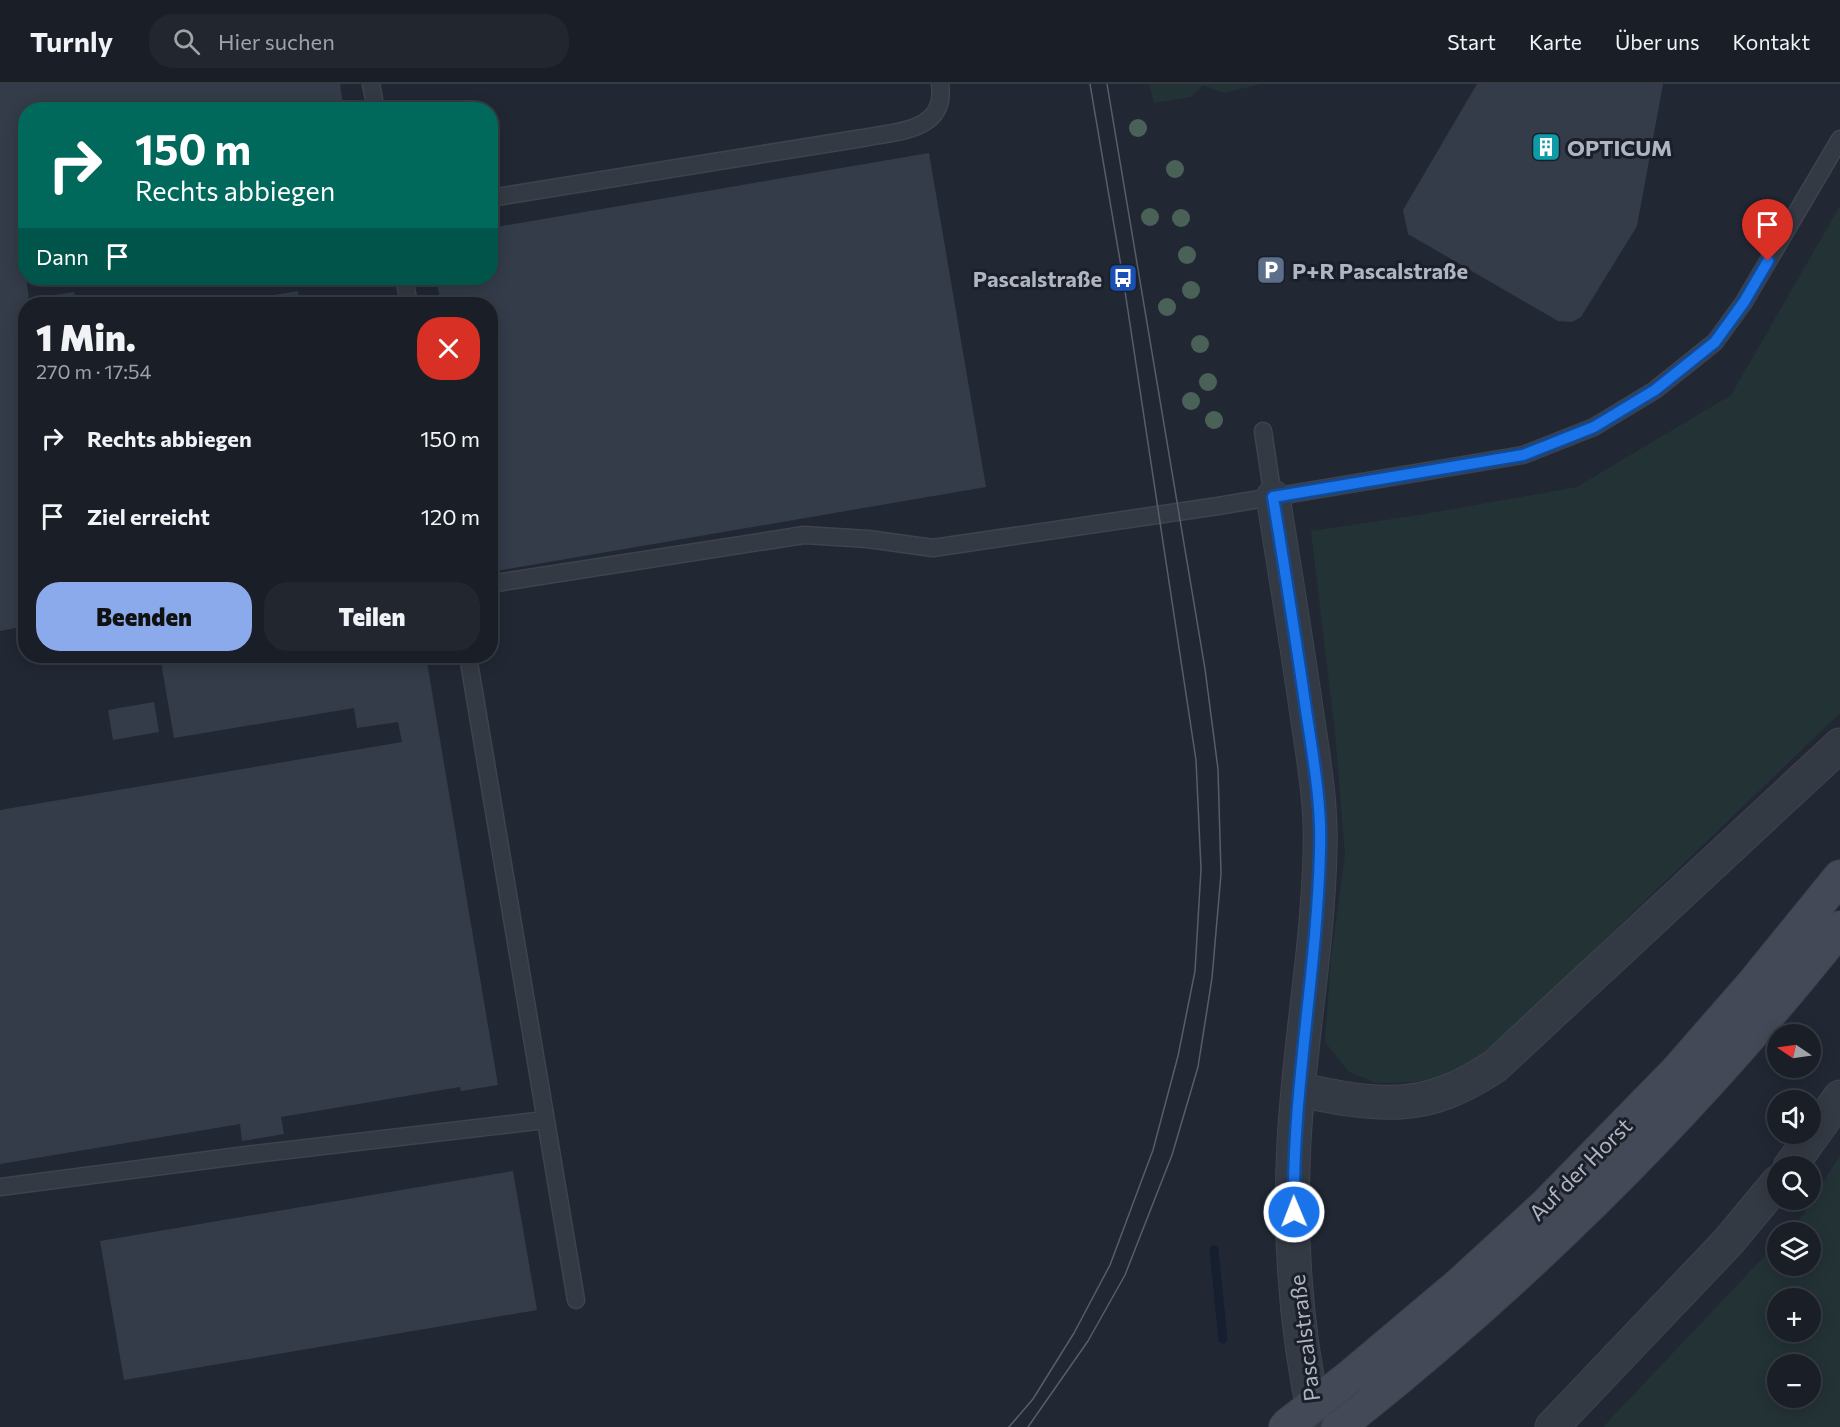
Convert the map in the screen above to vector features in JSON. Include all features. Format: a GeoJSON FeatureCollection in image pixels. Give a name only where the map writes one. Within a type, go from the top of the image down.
{"type":"FeatureCollection","features":[{"type":"Feature","properties":{"kind":"street","name":"Pascalstraße"},"geometry":{"type":"LineString","coordinates":[[1273,497],[1316,779],[1320,849],[1316,939],[1304,1022],[1293,1172],[1296,1273],[1305,1373],[1317,1427]]}},
{"type":"Feature","properties":{"kind":"street"},"geometry":{"type":"LineString","coordinates":[[1299,1090],[1351,1100],[1398,1103],[1440,1096],[1467,1084],[1495,1066],[1840,744]]}},
{"type":"Feature","properties":{"kind":"street","name":"Auf der Horst"},"geometry":{"type":"LineString","coordinates":[[1286,1427],[1351,1376],[1459,1285],[1553,1197],[1677,1071],[1753,984],[1840,877]]}},
{"type":"Feature","properties":{"kind":"street","name":"Auf der Horst"},"geometry":{"type":"LineString","coordinates":[[1348,1419],[1473,1315],[1573,1221],[1704,1088],[1840,928]]}},
{"type":"Feature","properties":{"kind":"street"},"geometry":{"type":"LineString","coordinates":[[1798,1156],[1840,1097]]}},
{"type":"Feature","properties":{"kind":"street"},"geometry":{"type":"LineString","coordinates":[[1552,1427],[1728,1242],[1767,1195]]}},
{"type":"Feature","properties":{"kind":"lane"},"geometry":{"type":"LineString","coordinates":[[371,84],[374,102]]}},
{"type":"Feature","properties":{"kind":"lane"},"geometry":{"type":"LineString","coordinates":[[498,197],[862,138],[924,125],[937,111],[939,84]]}},
{"type":"Feature","properties":{"kind":"lane"},"geometry":{"type":"LineString","coordinates":[[498,583],[804,535],[868,539],[933,548],[1273,497],[1523,455],[1594,427],[1655,390],[1715,342],[1744,302],[1840,139]]}},
{"type":"Feature","properties":{"kind":"lane"},"geometry":{"type":"LineString","coordinates":[[1263,431],[1273,497]]}},
{"type":"Feature","properties":{"kind":"lane"},"geometry":{"type":"LineString","coordinates":[[469,663],[576,1299]]}},
{"type":"Feature","properties":{"kind":"lane"},"geometry":{"type":"LineString","coordinates":[[0,1187],[254,1154],[546,1120]]}},
{"type":"Feature","properties":{"kind":"shaded area"},"geometry":{"type":"Polygon","coordinates":[[[1149,84],[1261,84],[1224,93],[1203,85],[1191,97],[1154,103],[1149,84]]]}},
{"type":"Feature","properties":{"kind":"shaded area"},"geometry":{"type":"Polygon","coordinates":[[[1840,206],[1840,713],[1515,1026],[1457,1075],[1414,1082],[1376,1083],[1349,1072],[1325,1042],[1331,957],[1345,855],[1335,733],[1311,531],[1419,515],[1577,487],[1731,395],[1840,206]]]}},
{"type":"Feature","properties":{"kind":"shaded area"},"geometry":{"type":"Polygon","coordinates":[[[1840,1155],[1840,1427],[1603,1427],[1767,1254],[1767,1276],[1821,1276],[1821,1222],[1797,1222],[1806,1210],[1821,1210],[1821,1186],[1840,1155]]]}},
{"type":"Feature","properties":{"kind":"building"},"geometry":{"type":"Polygon","coordinates":[[[0,84],[340,84],[343,102],[18,102],[18,285],[27,285],[29,297],[18,297],[18,628],[0,631],[0,84]]]}},
{"type":"Feature","properties":{"kind":"building","name":"OPTICUM"},"geometry":{"type":"Polygon","coordinates":[[[1477,84],[1663,84],[1637,226],[1581,317],[1572,322],[1558,321],[1408,234],[1403,210],[1477,84]]]}},
{"type":"Feature","properties":{"kind":"building"},"geometry":{"type":"Polygon","coordinates":[[[929,153],[986,487],[498,571],[498,297],[440,297],[437,285],[498,285],[498,227],[929,153]]]}},
{"type":"Feature","properties":{"kind":"building"},"geometry":{"type":"Polygon","coordinates":[[[298,291],[299,297],[261,297],[298,291]]]}},
{"type":"Feature","properties":{"kind":"building"},"geometry":{"type":"Polygon","coordinates":[[[74,292],[75,297],[42,297],[74,292]]]}},
{"type":"Feature","properties":{"kind":"building"},"geometry":{"type":"Polygon","coordinates":[[[161,663],[427,663],[498,1085],[461,1091],[460,1087],[281,1117],[284,1134],[242,1141],[240,1124],[0,1164],[0,810],[402,742],[398,722],[357,728],[354,708],[174,738],[161,663]]]}},
{"type":"Feature","properties":{"kind":"building"},"geometry":{"type":"Polygon","coordinates":[[[154,702],[159,732],[113,740],[108,710],[154,702]]]}},
{"type":"Feature","properties":{"kind":"building"},"geometry":{"type":"Polygon","coordinates":[[[513,1171],[537,1310],[124,1380],[100,1241],[513,1171]]]}},
{"type":"Feature","properties":{"kind":"waterway"},"geometry":{"type":"LineString","coordinates":[[1214,1250],[1223,1339]]}},
{"type":"Feature","properties":{"kind":"tram line"},"geometry":{"type":"LineString","coordinates":[[1009,1427],[1033,1399],[1074,1333],[1110,1265],[1153,1150],[1178,1056],[1195,971],[1201,869],[1196,760],[1123,278],[1090,84]]}},
{"type":"Feature","properties":{"kind":"tram line"},"geometry":{"type":"LineString","coordinates":[[1028,1427],[1088,1341],[1125,1275],[1172,1155],[1198,1067],[1212,978],[1221,874],[1218,769],[1205,669],[1107,84]]}},
{"type":"Feature","properties":{"kind":"place","name":"OPTICUM"},"geometry":{"type":"Point","coordinates":[1546,147]}},
{"type":"Feature","properties":{"kind":"place","name":"P+R Pascalstraße"},"geometry":{"type":"Point","coordinates":[1271,270]}},
{"type":"Feature","properties":{"kind":"place","name":"Pascalstraße"},"geometry":{"type":"Point","coordinates":[1123,278]}},
{"type":"Feature","properties":{"kind":"route"},"geometry":{"type":"LineString","coordinates":[[1294,1212],[1294,1140],[1304,1022],[1316,939],[1320,849],[1316,779],[1273,497],[1523,455],[1594,427],[1655,390],[1715,342],[1744,302],[1768,261]]}}]}
